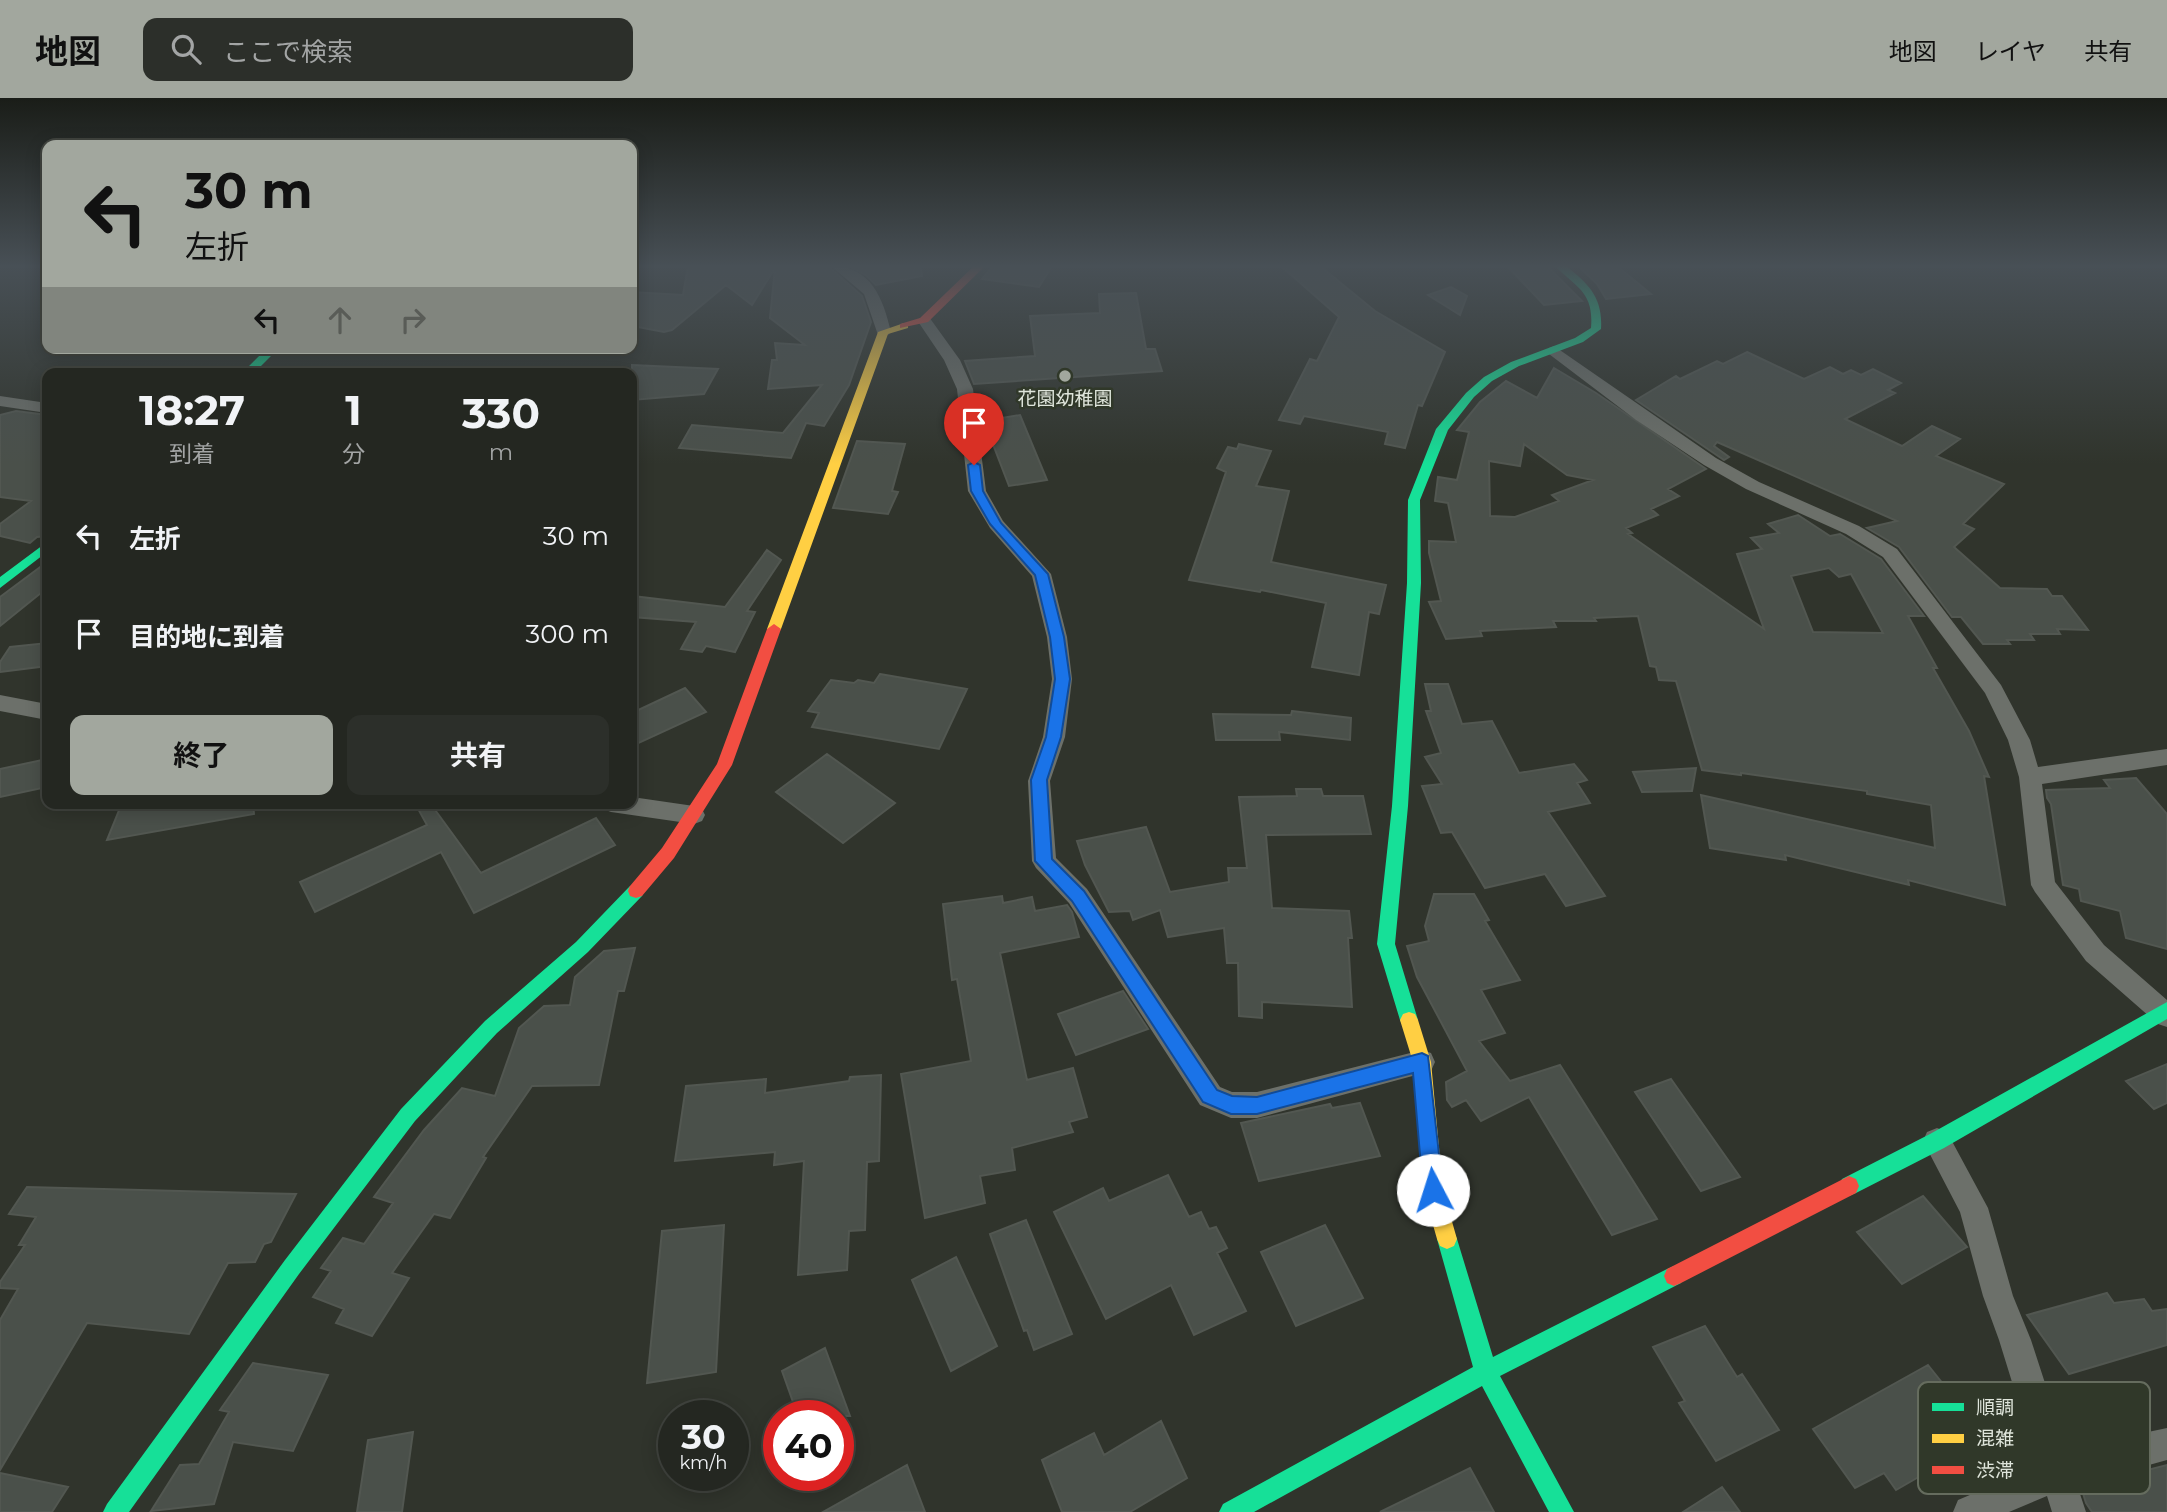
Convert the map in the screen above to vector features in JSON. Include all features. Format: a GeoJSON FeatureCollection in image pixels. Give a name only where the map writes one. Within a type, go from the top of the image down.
{"type":"FeatureCollection","features":[{"type":"Feature","properties":{"kind":"street"},"geometry":{"type":"LineString","coordinates":[[115,1512],[292,1267],[408,1115],[491,1027],[582,947],[631,898],[668,853],[694,815],[724,765],[883,332]]}},
{"type":"Feature","properties":{"kind":"street"},"geometry":{"type":"LineString","coordinates":[[932,332],[952,360],[965,389],[977,491],[996,524],[1041,574],[1057,637],[1062,679],[1054,737],[1039,780],[1044,861],[1078,896],[1210,1096],[1231,1105],[1257,1105],[1422,1062]]}},
{"type":"Feature","properties":{"kind":"street"},"geometry":{"type":"LineString","coordinates":[[1562,1512],[1486,1372],[1433,1190],[1422,1062],[1386,944],[1401,806],[1414,583],[1413,500],[1441,429],[1470,395],[1488,379],[1515,364],[1554,351],[1591,332]]}},
{"type":"Feature","properties":{"kind":"street"},"geometry":{"type":"LineString","coordinates":[[1231,1512],[1486,1372],[1937,1141],[2166,1013],[2095,953],[2043,885],[2030,777],[2019,740],[1994,690],[1890,553],[1871,538],[1843,523],[1736,477],[1554,351]]}},
{"type":"Feature","properties":{"kind":"street"},"geometry":{"type":"LineString","coordinates":[[252,368],[268,354]]}},
{"type":"Feature","properties":{"kind":"street"},"geometry":{"type":"LineString","coordinates":[[0,401],[42,407]]}},
{"type":"Feature","properties":{"kind":"street"},"geometry":{"type":"LineString","coordinates":[[0,412],[24,404]]}},
{"type":"Feature","properties":{"kind":"street"},"geometry":{"type":"LineString","coordinates":[[0,584],[42,550]]}},
{"type":"Feature","properties":{"kind":"street"},"geometry":{"type":"LineString","coordinates":[[0,703],[42,711]]}},
{"type":"Feature","properties":{"kind":"street"},"geometry":{"type":"LineString","coordinates":[[2030,777],[2167,757]]}},
{"type":"Feature","properties":{"kind":"street"},"geometry":{"type":"LineString","coordinates":[[637,807],[694,815]]}},
{"type":"Feature","properties":{"kind":"street"},"geometry":{"type":"LineString","coordinates":[[1937,1141],[1973,1208],[1998,1297],[2028,1382]]}},
{"type":"Feature","properties":{"kind":"street"},"geometry":{"type":"LineString","coordinates":[[1969,1512],[2009,1494]]}},
{"type":"Feature","properties":{"kind":"street"},"geometry":{"type":"LineString","coordinates":[[2063,1494],[2069,1512]]}},
{"type":"Feature","properties":{"kind":"building"},"geometry":{"type":"Polygon","coordinates":[[[788,332],[868,332],[849,385],[824,426],[806,423],[791,458],[679,448],[692,425],[783,433],[822,385],[768,389],[772,360],[777,360],[775,343],[805,345],[788,332]]]}},
{"type":"Feature","properties":{"kind":"building"},"geometry":{"type":"Polygon","coordinates":[[[1032,332],[1143,332],[1146,349],[1155,349],[1162,371],[974,384],[965,361],[1035,356],[1032,332]]]}},
{"type":"Feature","properties":{"kind":"building"},"geometry":{"type":"Polygon","coordinates":[[[1332,332],[1411,332],[1445,352],[1422,406],[1418,405],[1405,448],[1385,444],[1388,432],[1304,416],[1300,424],[1279,420],[1310,359],[1317,361],[1332,332]]]}},
{"type":"Feature","properties":{"kind":"building"},"geometry":{"type":"Polygon","coordinates":[[[1747,352],[1804,379],[1830,367],[1843,374],[1851,370],[1861,375],[1873,369],[1901,383],[1888,390],[1895,393],[1845,419],[1902,446],[1932,426],[1960,439],[1936,456],[2004,484],[1963,524],[1974,529],[1954,547],[2000,588],[2047,589],[2052,596],[2062,596],[2088,630],[2057,629],[2060,634],[2030,634],[2034,640],[2007,640],[2010,644],[1983,644],[1961,617],[1952,617],[1899,547],[1867,528],[1897,521],[1717,442],[1714,446],[1729,457],[1724,460],[1636,400],[1676,376],[1680,379],[1717,361],[1723,364],[1747,352]]]}},
{"type":"Feature","properties":{"kind":"building"},"geometry":{"type":"Polygon","coordinates":[[[632,365],[718,369],[704,394],[637,400],[637,368],[632,368],[632,365]]]}},
{"type":"Feature","properties":{"kind":"building"},"geometry":{"type":"Polygon","coordinates":[[[1554,368],[1596,393],[1706,469],[1668,489],[1679,496],[1651,509],[1658,515],[1626,528],[1632,533],[1628,534],[1764,629],[1737,554],[1762,549],[1751,538],[1779,533],[1768,524],[1798,515],[1830,536],[1840,534],[1881,559],[1924,616],[1908,616],[1937,668],[1933,668],[1969,731],[1989,777],[1984,776],[2005,905],[1908,880],[1909,885],[1785,855],[1786,860],[1710,848],[1701,795],[1935,848],[1931,805],[1867,794],[1867,791],[1702,770],[1676,681],[1659,680],[1656,667],[1650,666],[1638,616],[1594,618],[1596,621],[1553,621],[1556,627],[1480,631],[1482,636],[1446,639],[1429,602],[1441,601],[1429,553],[1429,541],[1456,542],[1448,503],[1435,501],[1438,477],[1457,480],[1469,432],[1457,430],[1480,402],[1506,381],[1537,398],[1554,368]],[[1524,444],[1520,466],[1489,461],[1490,516],[1515,517],[1559,501],[1552,495],[1593,480],[1567,475],[1524,444]],[[1829,568],[1791,576],[1813,632],[1883,633],[1851,574],[1839,577],[1829,568]]]}},
{"type":"Feature","properties":{"kind":"building"},"geometry":{"type":"Polygon","coordinates":[[[16,411],[42,414],[42,536],[30,543],[0,536],[0,524],[31,501],[0,497],[0,415],[16,411]]]}},
{"type":"Feature","properties":{"kind":"building"},"geometry":{"type":"Polygon","coordinates":[[[1020,415],[1047,480],[1009,486],[984,421],[1020,415]]]}},
{"type":"Feature","properties":{"kind":"building"},"geometry":{"type":"Polygon","coordinates":[[[857,441],[905,444],[892,491],[898,492],[888,514],[833,508],[857,441]]]}},
{"type":"Feature","properties":{"kind":"building"},"geometry":{"type":"Polygon","coordinates":[[[1239,444],[1271,451],[1256,486],[1289,491],[1271,562],[1386,585],[1379,614],[1369,612],[1359,675],[1312,667],[1326,603],[1189,580],[1226,472],[1217,468],[1228,447],[1237,449],[1239,444]]]}},
{"type":"Feature","properties":{"kind":"building"},"geometry":{"type":"Polygon","coordinates":[[[767,550],[781,560],[747,611],[755,612],[735,652],[706,646],[702,652],[681,649],[696,622],[637,617],[637,597],[725,607],[767,550]]]}},
{"type":"Feature","properties":{"kind":"building"},"geometry":{"type":"Polygon","coordinates":[[[42,566],[42,592],[0,626],[0,597],[42,566]]]}},
{"type":"Feature","properties":{"kind":"building"},"geometry":{"type":"Polygon","coordinates":[[[42,644],[42,667],[0,672],[0,662],[10,647],[42,644]]]}},
{"type":"Feature","properties":{"kind":"building"},"geometry":{"type":"Polygon","coordinates":[[[880,674],[967,689],[939,749],[812,727],[819,713],[808,711],[831,680],[874,683],[880,674]]]}},
{"type":"Feature","properties":{"kind":"building"},"geometry":{"type":"Polygon","coordinates":[[[1425,684],[1448,684],[1462,724],[1492,721],[1519,773],[1574,764],[1587,780],[1577,783],[1590,803],[1548,812],[1605,896],[1566,906],[1545,874],[1485,888],[1452,832],[1441,833],[1422,786],[1442,784],[1425,757],[1441,753],[1426,711],[1431,711],[1425,684]]]}},
{"type":"Feature","properties":{"kind":"building"},"geometry":{"type":"Polygon","coordinates":[[[685,688],[706,712],[637,744],[637,711],[685,688]]]}},
{"type":"Feature","properties":{"kind":"building"},"geometry":{"type":"Polygon","coordinates":[[[1292,711],[1351,718],[1350,740],[1279,732],[1280,740],[1216,740],[1213,714],[1291,715],[1292,711]]]}},
{"type":"Feature","properties":{"kind":"building"},"geometry":{"type":"Polygon","coordinates":[[[827,754],[895,803],[843,843],[776,792],[827,754]]]}},
{"type":"Feature","properties":{"kind":"building"},"geometry":{"type":"Polygon","coordinates":[[[42,760],[42,788],[0,797],[0,769],[42,760]]]}},
{"type":"Feature","properties":{"kind":"building"},"geometry":{"type":"Polygon","coordinates":[[[1696,768],[1692,791],[1642,792],[1633,772],[1696,768]]]}},
{"type":"Feature","properties":{"kind":"building"},"geometry":{"type":"Polygon","coordinates":[[[2136,778],[2167,814],[2167,949],[2126,938],[2120,911],[2081,901],[2079,889],[2063,885],[2051,804],[2047,798],[2046,790],[2110,788],[2104,780],[2136,778]]]}},
{"type":"Feature","properties":{"kind":"building"},"geometry":{"type":"Polygon","coordinates":[[[1296,789],[1321,789],[1323,796],[1363,796],[1371,834],[1266,835],[1272,908],[1349,911],[1352,938],[1348,938],[1352,1007],[1262,1002],[1262,1018],[1239,1016],[1238,963],[1227,963],[1224,928],[1168,937],[1160,910],[1133,920],[1130,911],[1109,912],[1085,865],[1077,841],[1146,827],[1170,892],[1229,882],[1228,868],[1247,868],[1239,797],[1297,796],[1296,789]]]}},
{"type":"Feature","properties":{"kind":"building"},"geometry":{"type":"Polygon","coordinates":[[[120,809],[254,809],[254,814],[107,840],[120,809]]]}},
{"type":"Feature","properties":{"kind":"building"},"geometry":{"type":"Polygon","coordinates":[[[418,809],[434,809],[481,873],[596,818],[615,845],[474,913],[441,852],[315,912],[300,882],[427,825],[418,809]]]}},
{"type":"Feature","properties":{"kind":"building"},"geometry":{"type":"Polygon","coordinates":[[[1434,894],[1474,894],[1489,920],[1485,921],[1520,980],[1481,990],[1505,1033],[1479,1041],[1510,1081],[1560,1065],[1657,1219],[1612,1235],[1529,1097],[1481,1121],[1466,1100],[1452,1107],[1447,1100],[1446,1082],[1467,1071],[1417,977],[1407,946],[1429,941],[1425,926],[1434,894]]]}},
{"type":"Feature","properties":{"kind":"building"},"geometry":{"type":"Polygon","coordinates":[[[1002,896],[1003,903],[1032,897],[1035,911],[1067,905],[1072,912],[1079,937],[1000,953],[1027,1080],[1073,1068],[1087,1117],[1069,1122],[1073,1132],[1012,1148],[1015,1170],[980,1176],[985,1203],[925,1218],[901,1074],[971,1061],[957,979],[952,980],[943,904],[1002,896]]]}},
{"type":"Feature","properties":{"kind":"building"},"geometry":{"type":"Polygon","coordinates":[[[635,948],[624,991],[618,991],[599,1085],[532,1086],[483,1157],[486,1158],[450,1218],[434,1214],[392,1273],[409,1278],[372,1336],[336,1323],[344,1309],[313,1297],[331,1271],[321,1268],[343,1238],[364,1244],[393,1203],[374,1197],[424,1130],[462,1088],[495,1096],[519,1028],[544,1006],[570,1005],[575,977],[604,951],[635,948]]]}},
{"type":"Feature","properties":{"kind":"building"},"geometry":{"type":"Polygon","coordinates":[[[1123,991],[1148,1029],[1076,1055],[1058,1014],[1123,991]]]}},
{"type":"Feature","properties":{"kind":"building"},"geometry":{"type":"Polygon","coordinates":[[[2167,1064],[2167,1103],[2154,1109],[2126,1081],[2167,1064]]]}},
{"type":"Feature","properties":{"kind":"building"},"geometry":{"type":"Polygon","coordinates":[[[881,1075],[879,1161],[867,1162],[865,1230],[849,1231],[847,1270],[798,1275],[804,1161],[774,1165],[775,1152],[675,1161],[686,1086],[766,1079],[765,1093],[849,1081],[850,1077],[881,1075]]]}},
{"type":"Feature","properties":{"kind":"building"},"geometry":{"type":"Polygon","coordinates":[[[1671,1079],[1740,1177],[1701,1191],[1635,1092],[1671,1079]]]}},
{"type":"Feature","properties":{"kind":"building"},"geometry":{"type":"Polygon","coordinates":[[[1360,1103],[1380,1156],[1259,1181],[1241,1123],[1330,1104],[1332,1108],[1360,1103]]]}},
{"type":"Feature","properties":{"kind":"building"},"geometry":{"type":"Polygon","coordinates":[[[1168,1175],[1189,1217],[1201,1212],[1209,1229],[1216,1227],[1227,1248],[1217,1253],[1246,1311],[1194,1335],[1171,1285],[1106,1319],[1054,1212],[1103,1188],[1109,1201],[1168,1175]]]}},
{"type":"Feature","properties":{"kind":"building"},"geometry":{"type":"Polygon","coordinates":[[[27,1187],[296,1194],[271,1242],[264,1244],[255,1262],[228,1263],[189,1334],[87,1323],[0,1470],[0,1320],[18,1289],[0,1288],[0,1282],[25,1245],[19,1245],[36,1217],[9,1214],[27,1187]]]}},
{"type":"Feature","properties":{"kind":"building"},"geometry":{"type":"Polygon","coordinates":[[[1923,1196],[1967,1247],[1902,1284],[1857,1232],[1923,1196]]]}},
{"type":"Feature","properties":{"kind":"building"},"geometry":{"type":"Polygon","coordinates":[[[1026,1220],[1072,1334],[1034,1350],[1027,1330],[1024,1331],[990,1234],[1026,1220]]]}},
{"type":"Feature","properties":{"kind":"building"},"geometry":{"type":"Polygon","coordinates":[[[724,1225],[716,1372],[647,1383],[662,1231],[724,1225]]]}},
{"type":"Feature","properties":{"kind":"building"},"geometry":{"type":"Polygon","coordinates":[[[1325,1225],[1363,1298],[1296,1326],[1261,1252],[1325,1225]]]}},
{"type":"Feature","properties":{"kind":"building"},"geometry":{"type":"Polygon","coordinates":[[[956,1257],[997,1346],[951,1371],[912,1280],[956,1257]]]}},
{"type":"Feature","properties":{"kind":"building"},"geometry":{"type":"Polygon","coordinates":[[[2107,1293],[2114,1303],[2144,1299],[2152,1311],[2167,1309],[2167,1345],[2069,1374],[2027,1315],[2107,1293]]]}},
{"type":"Feature","properties":{"kind":"building"},"geometry":{"type":"Polygon","coordinates":[[[1705,1326],[1737,1377],[1742,1374],[1779,1430],[1716,1461],[1679,1403],[1685,1401],[1653,1347],[1705,1326]]]}},
{"type":"Feature","properties":{"kind":"building"},"geometry":{"type":"Polygon","coordinates":[[[825,1348],[844,1400],[792,1400],[782,1371],[825,1348]]]}},
{"type":"Feature","properties":{"kind":"building"},"geometry":{"type":"Polygon","coordinates":[[[253,1363],[328,1375],[293,1451],[233,1442],[214,1504],[151,1511],[180,1465],[199,1464],[229,1412],[220,1410],[253,1363]]]}},
{"type":"Feature","properties":{"kind":"building"},"geometry":{"type":"Polygon","coordinates":[[[1928,1365],[1942,1382],[1918,1382],[1918,1477],[1896,1490],[1884,1473],[1855,1488],[1813,1429],[1928,1365]]]}},
{"type":"Feature","properties":{"kind":"building"},"geometry":{"type":"Polygon","coordinates":[[[1161,1421],[1187,1478],[1130,1512],[1062,1512],[1042,1460],[1094,1433],[1104,1455],[1161,1421]]]}},
{"type":"Feature","properties":{"kind":"building"},"geometry":{"type":"Polygon","coordinates":[[[413,1432],[402,1512],[357,1512],[368,1440],[413,1432]]]}},
{"type":"Feature","properties":{"kind":"building"},"geometry":{"type":"Polygon","coordinates":[[[907,1465],[925,1512],[823,1512],[907,1465]]]}},
{"type":"Feature","properties":{"kind":"building"},"geometry":{"type":"Polygon","coordinates":[[[2167,1465],[2167,1512],[2092,1512],[2086,1503],[2083,1494],[2150,1494],[2150,1469],[2167,1465]]]}},
{"type":"Feature","properties":{"kind":"building"},"geometry":{"type":"Polygon","coordinates":[[[1470,1468],[1494,1512],[1380,1512],[1470,1468]]]}},
{"type":"Feature","properties":{"kind":"building"},"geometry":{"type":"Polygon","coordinates":[[[0,1473],[68,1487],[52,1512],[0,1512],[0,1473]]]}},
{"type":"Feature","properties":{"kind":"building"},"geometry":{"type":"Polygon","coordinates":[[[1722,1487],[1740,1512],[1683,1512],[1722,1487]]]}},
{"type":"Feature","properties":{"kind":"traffic: fast"},"geometry":{"type":"LineString","coordinates":[[1409,1020],[1386,944],[1400,806],[1414,583],[1414,500],[1442,429],[1470,395],[1488,379],[1515,364],[1579,340],[1591,332]]}},
{"type":"Feature","properties":{"kind":"traffic: fast"},"geometry":{"type":"LineString","coordinates":[[252,368],[268,354]]}},
{"type":"Feature","properties":{"kind":"traffic: fast"},"geometry":{"type":"LineString","coordinates":[[0,584],[42,550]]}},
{"type":"Feature","properties":{"kind":"traffic: fast"},"geometry":{"type":"LineString","coordinates":[[115,1512],[292,1267],[408,1115],[491,1027],[582,947],[636,891]]}},
{"type":"Feature","properties":{"kind":"traffic: fast"},"geometry":{"type":"LineString","coordinates":[[1849,1186],[1937,1141],[2167,1010]]}},
{"type":"Feature","properties":{"kind":"traffic: fast"},"geometry":{"type":"LineString","coordinates":[[1447,1239],[1486,1372],[1562,1512]]}},
{"type":"Feature","properties":{"kind":"traffic: fast"},"geometry":{"type":"LineString","coordinates":[[1231,1512],[1486,1372],[1674,1276]]}},
{"type":"Feature","properties":{"kind":"traffic: slow"},"geometry":{"type":"LineString","coordinates":[[774,629],[883,332]]}},
{"type":"Feature","properties":{"kind":"traffic: slow"},"geometry":{"type":"LineString","coordinates":[[1409,1020],[1422,1062],[1433,1190],[1447,1239]]}},
{"type":"Feature","properties":{"kind":"traffic: jam"},"geometry":{"type":"LineString","coordinates":[[636,891],[668,853],[724,765],[774,629]]}},
{"type":"Feature","properties":{"kind":"traffic: jam"},"geometry":{"type":"LineString","coordinates":[[1674,1276],[1849,1186]]}},
{"type":"Feature","properties":{"kind":"place","name":"花園幼稚園"},"geometry":{"type":"Point","coordinates":[1065,376]}},
{"type":"Feature","properties":{"kind":"route"},"geometry":{"type":"LineString","coordinates":[[974,465],[977,491],[996,524],[1041,574],[1057,637],[1062,679],[1054,737],[1039,780],[1044,861],[1078,896],[1210,1096],[1231,1105],[1257,1105],[1422,1062],[1433,1190]]}}]}
